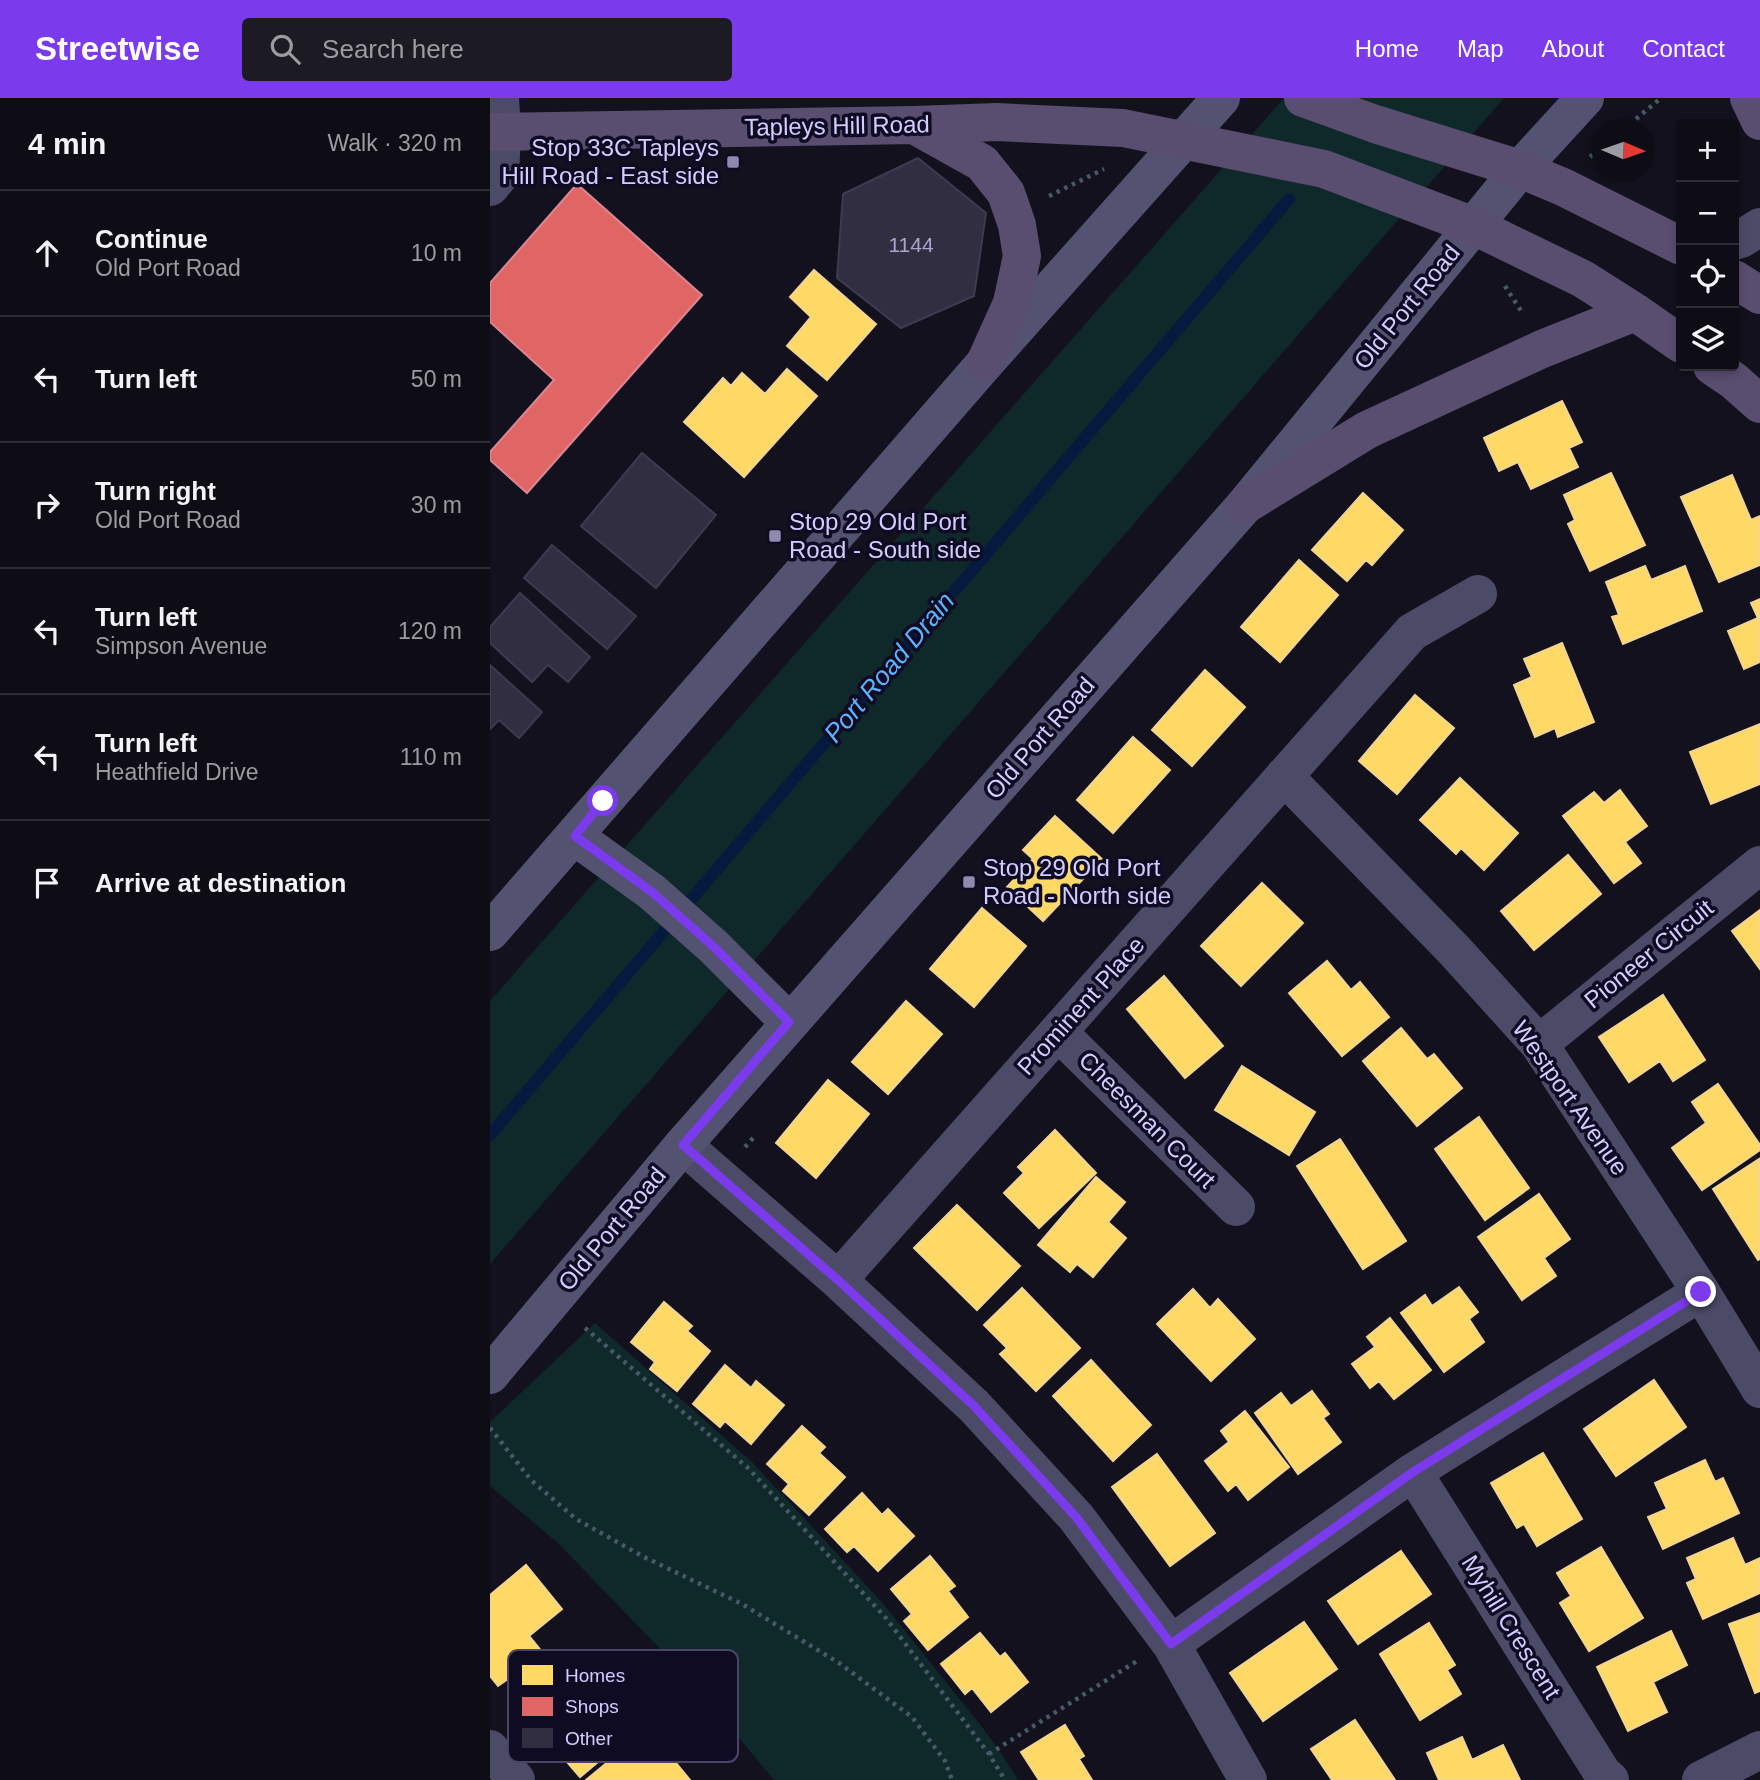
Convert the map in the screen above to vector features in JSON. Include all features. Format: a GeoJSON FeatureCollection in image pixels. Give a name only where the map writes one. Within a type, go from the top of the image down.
{"type":"FeatureCollection","features":[{"type":"Feature","properties":{"kind":"main road"},"geometry":{"type":"LineString","coordinates":[[490,932],[985,363],[1221,98]]}},
{"type":"Feature","properties":{"kind":"main road"},"geometry":{"type":"LineString","coordinates":[[1303,98],[1375,124],[1520,169],[1563,187],[1679,245]]}},
{"type":"Feature","properties":{"kind":"main road","name":"Old Port Road"},"geometry":{"type":"LineString","coordinates":[[490,1375],[789,1022],[1245,505],[1520,169],[1585,98]]}},
{"type":"Feature","properties":{"kind":"main road"},"geometry":{"type":"LineString","coordinates":[[1749,98],[1760,121]]}},
{"type":"Feature","properties":{"kind":"main road","name":"Tapleys Hill Road"},"geometry":{"type":"LineString","coordinates":[[497,121],[914,125],[997,122],[1123,128],[1324,169],[1474,226]]}},
{"type":"Feature","properties":{"kind":"main road"},"geometry":{"type":"LineString","coordinates":[[914,125],[982,163],[1006,193],[1017,225],[1022,256],[1012,303],[985,363]]}},
{"type":"Feature","properties":{"kind":"main road"},"geometry":{"type":"LineString","coordinates":[[1474,226],[1583,279],[1676,341]]}},
{"type":"Feature","properties":{"kind":"main road"},"geometry":{"type":"LineString","coordinates":[[1739,282],[1760,295]]}},
{"type":"Feature","properties":{"kind":"main road"},"geometry":{"type":"LineString","coordinates":[[1245,505],[1367,430],[1542,349],[1635,312]]}},
{"type":"Feature","properties":{"kind":"main road"},"geometry":{"type":"LineString","coordinates":[[1719,371],[1760,404]]}},
{"type":"Feature","properties":{"kind":"main road"},"geometry":{"type":"LineString","coordinates":[[575,836],[652,892],[714,947],[789,1022]]}},
{"type":"Feature","properties":{"kind":"street"},"geometry":{"type":"LineString","coordinates":[[490,187],[500,175],[497,121]]}},
{"type":"Feature","properties":{"kind":"street"},"geometry":{"type":"LineString","coordinates":[[1739,240],[1760,227]]}},
{"type":"Feature","properties":{"kind":"street","name":"Prominent Place"},"geometry":{"type":"LineString","coordinates":[[838,1280],[1412,632],[1478,594]]}},
{"type":"Feature","properties":{"kind":"street","name":"Westport Avenue"},"geometry":{"type":"LineString","coordinates":[[1284,776],[1454,950],[1539,1044],[1701,1292],[1760,1389]]}},
{"type":"Feature","properties":{"kind":"street","name":"Pioneer Circuit"},"geometry":{"type":"LineString","coordinates":[[1539,1044],[1760,864]]}},
{"type":"Feature","properties":{"kind":"street","name":"Cheesman Court"},"geometry":{"type":"LineString","coordinates":[[1058,1032],[1236,1207]]}},
{"type":"Feature","properties":{"kind":"street"},"geometry":{"type":"LineString","coordinates":[[683,1145],[838,1280],[974,1406],[1076,1517],[1156,1652],[1248,1780]]}},
{"type":"Feature","properties":{"kind":"street"},"geometry":{"type":"LineString","coordinates":[[1156,1652],[1413,1472],[1701,1292]]}},
{"type":"Feature","properties":{"kind":"street","name":"Myhill Crescent"},"geometry":{"type":"LineString","coordinates":[[1413,1472],[1603,1774],[1610,1780]]}},
{"type":"Feature","properties":{"kind":"street"},"geometry":{"type":"LineString","coordinates":[[490,1749],[516,1780]]}},
{"type":"Feature","properties":{"kind":"street"},"geometry":{"type":"LineString","coordinates":[[1701,1780],[1760,1749]]}},
{"type":"Feature","properties":{"kind":"path"},"geometry":{"type":"LineString","coordinates":[[1636,119],[1661,98]]}},
{"type":"Feature","properties":{"kind":"path"},"geometry":{"type":"LineString","coordinates":[[1038,202],[1111,165]]}},
{"type":"Feature","properties":{"kind":"path"},"geometry":{"type":"LineString","coordinates":[[1500,278],[1527,320]]}},
{"type":"Feature","properties":{"kind":"path"},"geometry":{"type":"LineString","coordinates":[[585,1328],[748,1468],[885,1617],[989,1754],[1005,1780]]}},
{"type":"Feature","properties":{"kind":"path"},"geometry":{"type":"LineString","coordinates":[[490,1427],[531,1480],[576,1519],[644,1557],[742,1604],[839,1663],[912,1717],[944,1761],[952,1780]]}},
{"type":"Feature","properties":{"kind":"path"},"geometry":{"type":"LineString","coordinates":[[989,1754],[1156,1652]]}},
{"type":"Feature","properties":{"kind":"green space"},"geometry":{"type":"Polygon","coordinates":[[[1284,98],[1504,98],[490,1264],[490,1001],[1284,98]]]}},
{"type":"Feature","properties":{"kind":"green space"},"geometry":{"type":"Polygon","coordinates":[[[595,1323],[753,1463],[881,1601],[982,1727],[1018,1780],[774,1780],[738,1737],[738,1650],[661,1650],[558,1543],[490,1486],[490,1422],[595,1323]]]}},
{"type":"Feature","properties":{"kind":"building: Homes"},"geometry":{"type":"Polygon","coordinates":[[[814,270],[876,324],[827,380],[787,346],[811,317],[790,297],[814,270]]]}},
{"type":"Feature","properties":{"kind":"building: Homes"},"geometry":{"type":"Polygon","coordinates":[[[787,369],[817,396],[744,477],[684,422],[723,378],[731,386],[742,373],[765,394],[787,369]]]}},
{"type":"Feature","properties":{"kind":"building: Homes"},"geometry":{"type":"Polygon","coordinates":[[[1562,401],[1582,442],[1569,448],[1578,467],[1531,489],[1518,462],[1499,471],[1484,438],[1562,401]]]}},
{"type":"Feature","properties":{"kind":"building: Homes"},"geometry":{"type":"Polygon","coordinates":[[[1611,473],[1645,545],[1590,571],[1568,524],[1575,520],[1564,495],[1611,473]]]}},
{"type":"Feature","properties":{"kind":"building: Homes"},"geometry":{"type":"Polygon","coordinates":[[[1732,475],[1751,520],[1760,516],[1760,565],[1719,582],[1681,497],[1732,475]]]}},
{"type":"Feature","properties":{"kind":"building: Homes"},"geometry":{"type":"Polygon","coordinates":[[[1363,493],[1403,530],[1372,565],[1366,560],[1347,581],[1312,550],[1363,493]]]}},
{"type":"Feature","properties":{"kind":"building: Homes"},"geometry":{"type":"Polygon","coordinates":[[[1299,560],[1338,595],[1280,662],[1241,627],[1299,560]]]}},
{"type":"Feature","properties":{"kind":"building: Homes"},"geometry":{"type":"Polygon","coordinates":[[[1645,566],[1651,580],[1685,566],[1702,611],[1623,644],[1612,617],[1619,615],[1606,582],[1645,566]]]}},
{"type":"Feature","properties":{"kind":"building: Homes"},"geometry":{"type":"Polygon","coordinates":[[[1760,599],[1760,662],[1744,669],[1728,631],[1758,618],[1751,603],[1760,599]]]}},
{"type":"Feature","properties":{"kind":"building: Homes"},"geometry":{"type":"Polygon","coordinates":[[[1562,643],[1594,722],[1558,737],[1555,728],[1535,737],[1514,685],[1532,677],[1524,659],[1562,643]]]}},
{"type":"Feature","properties":{"kind":"building: Homes"},"geometry":{"type":"Polygon","coordinates":[[[1205,670],[1245,707],[1192,766],[1152,730],[1205,670]]]}},
{"type":"Feature","properties":{"kind":"building: Homes"},"geometry":{"type":"Polygon","coordinates":[[[1415,695],[1454,728],[1397,794],[1359,761],[1415,695]]]}},
{"type":"Feature","properties":{"kind":"building: Homes"},"geometry":{"type":"Polygon","coordinates":[[[1760,724],[1760,784],[1711,804],[1690,752],[1760,724]]]}},
{"type":"Feature","properties":{"kind":"building: Homes"},"geometry":{"type":"Polygon","coordinates":[[[1133,737],[1170,770],[1113,833],[1077,800],[1133,737]]]}},
{"type":"Feature","properties":{"kind":"building: Homes"},"geometry":{"type":"Polygon","coordinates":[[[1460,778],[1518,833],[1484,870],[1461,848],[1456,854],[1420,820],[1460,778]]]}},
{"type":"Feature","properties":{"kind":"building: Homes"},"geometry":{"type":"Polygon","coordinates":[[[1620,790],[1647,826],[1625,842],[1641,863],[1614,883],[1563,816],[1594,792],[1604,803],[1620,790]]]}},
{"type":"Feature","properties":{"kind":"building: Homes"},"geometry":{"type":"Polygon","coordinates":[[[1055,816],[1102,859],[1043,921],[1007,887],[1033,859],[1023,850],[1055,816]]]}},
{"type":"Feature","properties":{"kind":"building: Homes"},"geometry":{"type":"Polygon","coordinates":[[[1568,855],[1601,894],[1534,950],[1501,911],[1568,855]]]}},
{"type":"Feature","properties":{"kind":"building: Homes"},"geometry":{"type":"Polygon","coordinates":[[[1262,883],[1303,923],[1241,986],[1201,946],[1262,883]]]}},
{"type":"Feature","properties":{"kind":"building: Homes"},"geometry":{"type":"Polygon","coordinates":[[[982,908],[1026,946],[974,1007],[930,969],[982,908]]]}},
{"type":"Feature","properties":{"kind":"building: Homes"},"geometry":{"type":"Polygon","coordinates":[[[1760,910],[1760,969],[1732,931],[1760,910]]]}},
{"type":"Feature","properties":{"kind":"building: Homes"},"geometry":{"type":"Polygon","coordinates":[[[1327,961],[1351,990],[1360,982],[1389,1017],[1342,1056],[1289,993],[1327,961]]]}},
{"type":"Feature","properties":{"kind":"building: Homes"},"geometry":{"type":"Polygon","coordinates":[[[1164,976],[1223,1046],[1185,1078],[1127,1009],[1164,976]]]}},
{"type":"Feature","properties":{"kind":"building: Homes"},"geometry":{"type":"Polygon","coordinates":[[[1663,995],[1705,1060],[1673,1081],[1660,1061],[1629,1082],[1599,1037],[1663,995]]]}},
{"type":"Feature","properties":{"kind":"building: Homes"},"geometry":{"type":"Polygon","coordinates":[[[906,1001],[942,1034],[888,1094],[852,1062],[906,1001]]]}},
{"type":"Feature","properties":{"kind":"building: Homes"},"geometry":{"type":"Polygon","coordinates":[[[1401,1028],[1427,1059],[1434,1054],[1462,1088],[1417,1126],[1363,1061],[1401,1028]]]}},
{"type":"Feature","properties":{"kind":"building: Homes"},"geometry":{"type":"Polygon","coordinates":[[[1242,1066],[1315,1112],[1289,1155],[1215,1110],[1242,1066]]]}},
{"type":"Feature","properties":{"kind":"building: Homes"},"geometry":{"type":"Polygon","coordinates":[[[828,1080],[869,1114],[816,1178],[776,1143],[828,1080]]]}},
{"type":"Feature","properties":{"kind":"building: Homes"},"geometry":{"type":"Polygon","coordinates":[[[1718,1084],[1760,1145],[1760,1150],[1702,1190],[1672,1148],[1706,1123],[1692,1102],[1718,1084]]]}},
{"type":"Feature","properties":{"kind":"building: Homes"},"geometry":{"type":"Polygon","coordinates":[[[1479,1117],[1529,1188],[1485,1220],[1435,1149],[1479,1117]]]}},
{"type":"Feature","properties":{"kind":"building: Homes"},"geometry":{"type":"Polygon","coordinates":[[[1055,1130],[1096,1173],[1039,1228],[1004,1193],[1024,1173],[1018,1167],[1055,1130]]]}},
{"type":"Feature","properties":{"kind":"building: Homes"},"geometry":{"type":"Polygon","coordinates":[[[1340,1139],[1406,1241],[1363,1269],[1297,1166],[1340,1139]]]}},
{"type":"Feature","properties":{"kind":"building: Homes"},"geometry":{"type":"Polygon","coordinates":[[[1759,1159],[1760,1259],[1758,1260],[1713,1189],[1759,1159]]]}},
{"type":"Feature","properties":{"kind":"building: Homes"},"geometry":{"type":"Polygon","coordinates":[[[1096,1177],[1125,1202],[1108,1222],[1126,1238],[1093,1277],[1077,1264],[1070,1272],[1038,1245],[1096,1177]]]}},
{"type":"Feature","properties":{"kind":"building: Homes"},"geometry":{"type":"Polygon","coordinates":[[[1539,1194],[1570,1239],[1544,1258],[1556,1276],[1522,1300],[1478,1237],[1539,1194]]]}},
{"type":"Feature","properties":{"kind":"building: Homes"},"geometry":{"type":"Polygon","coordinates":[[[957,1205],[1020,1266],[977,1310],[914,1248],[957,1205]]]}},
{"type":"Feature","properties":{"kind":"building: Homes"},"geometry":{"type":"Polygon","coordinates":[[[1459,1287],[1478,1312],[1469,1319],[1484,1342],[1444,1372],[1401,1313],[1425,1295],[1432,1306],[1459,1287]]]}},
{"type":"Feature","properties":{"kind":"building: Homes"},"geometry":{"type":"Polygon","coordinates":[[[1022,1288],[1080,1348],[1036,1391],[1000,1354],[1007,1348],[984,1325],[1022,1288]]]}},
{"type":"Feature","properties":{"kind":"building: Homes"},"geometry":{"type":"Polygon","coordinates":[[[1193,1289],[1210,1308],[1218,1299],[1255,1339],[1211,1381],[1157,1324],[1193,1289]]]}},
{"type":"Feature","properties":{"kind":"building: Homes"},"geometry":{"type":"Polygon","coordinates":[[[664,1302],[692,1326],[687,1331],[710,1351],[677,1391],[650,1369],[655,1362],[631,1342],[664,1302]]]}},
{"type":"Feature","properties":{"kind":"building: Homes"},"geometry":{"type":"Polygon","coordinates":[[[1390,1318],[1431,1370],[1394,1399],[1379,1381],[1370,1388],[1352,1364],[1375,1347],[1367,1337],[1390,1318]]]}},
{"type":"Feature","properties":{"kind":"building: Homes"},"geometry":{"type":"Polygon","coordinates":[[[1091,1360],[1151,1425],[1113,1461],[1053,1396],[1091,1360]]]}},
{"type":"Feature","properties":{"kind":"building: Homes"},"geometry":{"type":"Polygon","coordinates":[[[725,1365],[751,1388],[756,1381],[784,1405],[751,1444],[725,1421],[720,1427],[693,1404],[725,1365]]]}},
{"type":"Feature","properties":{"kind":"building: Homes"},"geometry":{"type":"Polygon","coordinates":[[[1654,1380],[1686,1427],[1616,1476],[1584,1429],[1654,1380]]]}},
{"type":"Feature","properties":{"kind":"building: Homes"},"geometry":{"type":"Polygon","coordinates":[[[1312,1391],[1329,1414],[1323,1418],[1341,1442],[1298,1474],[1255,1413],[1281,1393],[1291,1406],[1312,1391]]]}},
{"type":"Feature","properties":{"kind":"building: Homes"},"geometry":{"type":"Polygon","coordinates":[[[1245,1411],[1289,1467],[1248,1500],[1236,1484],[1228,1491],[1205,1461],[1229,1442],[1221,1431],[1245,1411]]]}},
{"type":"Feature","properties":{"kind":"building: Homes"},"geometry":{"type":"Polygon","coordinates":[[[802,1426],[825,1447],[819,1453],[845,1477],[809,1515],[783,1491],[789,1484],[767,1464],[802,1426]]]}},
{"type":"Feature","properties":{"kind":"building: Homes"},"geometry":{"type":"Polygon","coordinates":[[[1543,1453],[1582,1519],[1537,1546],[1524,1524],[1517,1528],[1491,1483],[1543,1453]]]}},
{"type":"Feature","properties":{"kind":"building: Homes"},"geometry":{"type":"Polygon","coordinates":[[[1157,1454],[1215,1533],[1170,1566],[1112,1487],[1157,1454]]]}},
{"type":"Feature","properties":{"kind":"building: Homes"},"geometry":{"type":"Polygon","coordinates":[[[1705,1460],[1715,1482],[1723,1478],[1739,1513],[1663,1549],[1648,1517],[1667,1509],[1655,1483],[1705,1460]]]}},
{"type":"Feature","properties":{"kind":"building: Homes"},"geometry":{"type":"Polygon","coordinates":[[[862,1493],[882,1515],[888,1509],[914,1536],[878,1571],[854,1546],[847,1552],[825,1529],[862,1493]]]}},
{"type":"Feature","properties":{"kind":"building: Homes"},"geometry":{"type":"Polygon","coordinates":[[[1733,1538],[1745,1565],[1760,1558],[1760,1593],[1703,1619],[1687,1583],[1696,1579],[1687,1558],[1733,1538]]]}},
{"type":"Feature","properties":{"kind":"building: Homes"},"geometry":{"type":"Polygon","coordinates":[[[1601,1547],[1643,1618],[1589,1651],[1560,1603],[1571,1596],[1557,1573],[1601,1547]]]}},
{"type":"Feature","properties":{"kind":"building: Homes"},"geometry":{"type":"Polygon","coordinates":[[[1401,1551],[1431,1594],[1358,1644],[1328,1601],[1401,1551]]]}},
{"type":"Feature","properties":{"kind":"building: Homes"},"geometry":{"type":"Polygon","coordinates":[[[930,1556],[955,1586],[948,1591],[968,1617],[928,1650],[904,1621],[912,1614],[891,1589],[930,1556]]]}},
{"type":"Feature","properties":{"kind":"building: Homes"},"geometry":{"type":"Polygon","coordinates":[[[526,1565],[562,1609],[529,1636],[540,1650],[508,1650],[508,1679],[498,1686],[490,1676],[490,1595],[526,1565]]]}},
{"type":"Feature","properties":{"kind":"building: Homes"},"geometry":{"type":"Polygon","coordinates":[[[1760,1613],[1760,1691],[1755,1693],[1729,1624],[1760,1613]]]}},
{"type":"Feature","properties":{"kind":"building: Homes"},"geometry":{"type":"Polygon","coordinates":[[[1304,1622],[1337,1669],[1263,1721],[1230,1673],[1304,1622]]]}},
{"type":"Feature","properties":{"kind":"building: Homes"},"geometry":{"type":"Polygon","coordinates":[[[1429,1623],[1455,1665],[1447,1670],[1461,1694],[1420,1720],[1380,1654],[1429,1623]]]}},
{"type":"Feature","properties":{"kind":"building: Homes"},"geometry":{"type":"Polygon","coordinates":[[[1671,1631],[1687,1665],[1653,1682],[1667,1712],[1628,1731],[1597,1667],[1671,1631]]]}},
{"type":"Feature","properties":{"kind":"building: Homes"},"geometry":{"type":"Polygon","coordinates":[[[980,1633],[1000,1657],[1005,1653],[1028,1682],[991,1712],[972,1688],[965,1694],[941,1664],[980,1633]]]}},
{"type":"Feature","properties":{"kind":"building: Homes"},"geometry":{"type":"Polygon","coordinates":[[[1355,1720],[1395,1780],[1332,1780],[1311,1749],[1355,1720]]]}},
{"type":"Feature","properties":{"kind":"building: Homes"},"geometry":{"type":"Polygon","coordinates":[[[1065,1725],[1084,1756],[1079,1759],[1092,1780],[1039,1780],[1021,1752],[1065,1725]]]}},
{"type":"Feature","properties":{"kind":"building: Homes"},"geometry":{"type":"Polygon","coordinates":[[[1462,1737],[1472,1760],[1503,1745],[1520,1780],[1439,1780],[1427,1753],[1462,1737]]]}},
{"type":"Feature","properties":{"kind":"building: Homes"},"geometry":{"type":"Polygon","coordinates":[[[567,1762],[598,1762],[580,1777],[567,1762]]]}},
{"type":"Feature","properties":{"kind":"building: Homes"},"geometry":{"type":"Polygon","coordinates":[[[608,1762],[675,1762],[690,1780],[586,1780],[608,1762]]]}},
{"type":"Feature","properties":{"kind":"building: Shops"},"geometry":{"type":"Polygon","coordinates":[[[577,184],[702,295],[527,493],[490,460],[490,452],[554,380],[490,322],[490,283],[577,184]]]}},
{"type":"Feature","properties":{"kind":"building: Other"},"geometry":{"type":"Polygon","coordinates":[[[918,158],[986,213],[974,296],[901,328],[837,278],[843,194],[918,158]]]}},
{"type":"Feature","properties":{"kind":"building: Other"},"geometry":{"type":"Polygon","coordinates":[[[642,453],[716,515],[656,588],[581,526],[642,453]]]}},
{"type":"Feature","properties":{"kind":"building: Other"},"geometry":{"type":"Polygon","coordinates":[[[552,545],[636,616],[607,649],[524,578],[552,545]]]}},
{"type":"Feature","properties":{"kind":"building: Other"},"geometry":{"type":"Polygon","coordinates":[[[520,593],[590,657],[568,682],[548,665],[532,682],[490,643],[490,627],[520,593]]]}},
{"type":"Feature","properties":{"kind":"building: Other"},"geometry":{"type":"Polygon","coordinates":[[[490,665],[542,712],[519,738],[499,720],[490,729],[490,665]]]}},
{"type":"Feature","properties":{"kind":"waterway","name":"Port Road Drain"},"geometry":{"type":"LineString","coordinates":[[490,1135],[1289,199]]}},
{"type":"Feature","properties":{"kind":"place","name":"Stop 33C Tapleys Hill Road - East side"},"geometry":{"type":"Point","coordinates":[733,162]}},
{"type":"Feature","properties":{"kind":"place","name":"Stop 29 Old Port Road - South side"},"geometry":{"type":"Point","coordinates":[775,536]}},
{"type":"Feature","properties":{"kind":"place","name":"Stop 29 Old Port Road - North side"},"geometry":{"type":"Point","coordinates":[969,882]}},
{"type":"Feature","properties":{"kind":"route"},"geometry":{"type":"LineString","coordinates":[[603,801],[575,836],[652,892],[714,947],[789,1022],[683,1145],[838,1280],[974,1406],[1076,1517],[1171,1644],[1413,1472],[1701,1292]]}}]}
